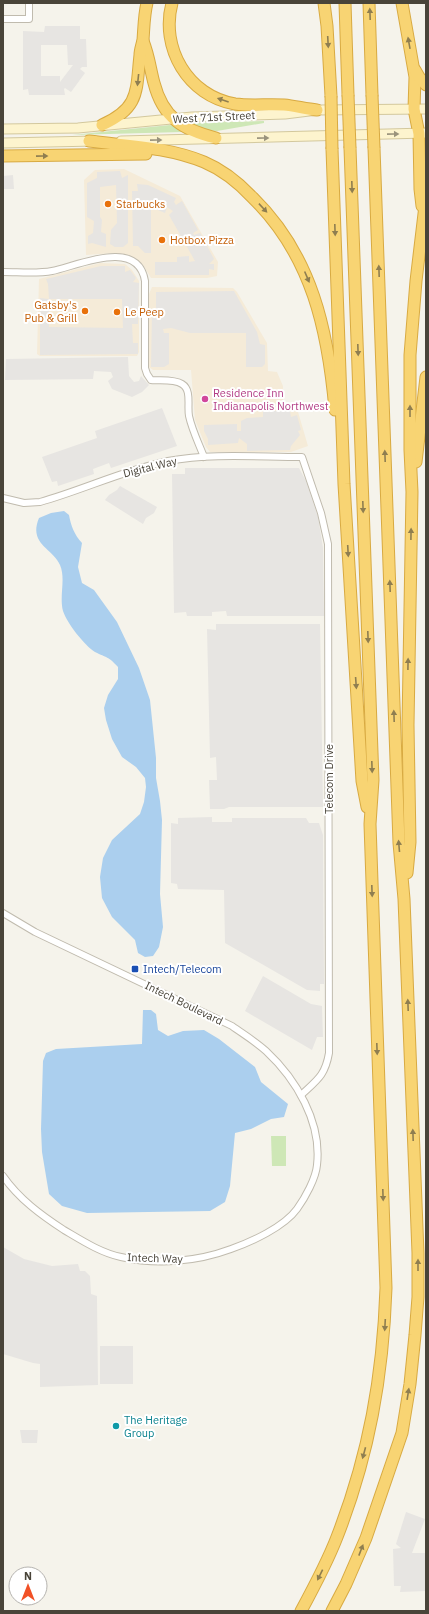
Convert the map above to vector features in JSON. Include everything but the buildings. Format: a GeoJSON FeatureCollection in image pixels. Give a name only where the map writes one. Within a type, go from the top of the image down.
{"type":"FeatureCollection","features":[{"type":"Feature","properties":{"kind":"highway"},"geometry":{"type":"LineString","coordinates":[[102,125],[112,121],[127,108],[136,94],[139,78],[140,54],[143,41],[143,23],[147,3]]}},
{"type":"Feature","properties":{"kind":"highway"},"geometry":{"type":"LineString","coordinates":[[172,3],[169,35],[174,55],[185,73],[199,88],[217,98],[235,104],[285,105],[317,110]]}},
{"type":"Feature","properties":{"kind":"highway"},"geometry":{"type":"LineString","coordinates":[[324,3],[328,26],[331,96],[344,484],[362,781],[370,824]]}},
{"type":"Feature","properties":{"kind":"highway"},"geometry":{"type":"LineString","coordinates":[[301,1611],[337,1537],[358,1477],[374,1413],[385,1334],[386,1288],[370,824],[373,780],[345,3]]}},
{"type":"Feature","properties":{"kind":"highway"},"geometry":{"type":"LineString","coordinates":[[332,1611],[349,1578],[368,1532],[402,1433],[414,1355],[417,1310],[418,1253],[404,899],[399,843],[369,3]]}},
{"type":"Feature","properties":{"kind":"highway"},"geometry":{"type":"LineString","coordinates":[[402,3],[416,86],[414,109],[422,134],[420,189],[423,213]]}},
{"type":"Feature","properties":{"kind":"highway"},"geometry":{"type":"LineString","coordinates":[[143,41],[149,56],[157,93],[163,106],[173,119],[195,133],[216,138]]}},
{"type":"Feature","properties":{"kind":"highway"},"geometry":{"type":"LineString","coordinates":[[413,65],[419,78],[426,85]]}},
{"type":"Feature","properties":{"kind":"highway"},"geometry":{"type":"LineString","coordinates":[[89,141],[182,154],[217,168],[243,188],[270,215],[283,232],[302,267],[314,294],[325,333],[331,371],[338,443],[344,484]]}},
{"type":"Feature","properties":{"kind":"highway"},"geometry":{"type":"LineString","coordinates":[[3,156],[142,154],[164,156],[202,167],[243,188]]}},
{"type":"Feature","properties":{"kind":"highway"},"geometry":{"type":"LineString","coordinates":[[404,899],[410,842],[408,725],[412,492],[410,450],[410,355],[423,213],[426,197]]}},
{"type":"Feature","properties":{"kind":"highway"},"geometry":{"type":"LineString","coordinates":[[412,492],[426,377]]}},
{"type":"Feature","properties":{"kind":"main road","name":"West 71st Street"},"geometry":{"type":"LineString","coordinates":[[3,129],[78,128],[221,115],[285,114],[317,110],[426,109]]}},
{"type":"Feature","properties":{"kind":"main road","name":"West 71st Street"},"geometry":{"type":"LineString","coordinates":[[3,143],[422,134]]}},
{"type":"Feature","properties":{"kind":"street"},"geometry":{"type":"LineString","coordinates":[[3,19],[29,19],[29,3]]}},
{"type":"Feature","properties":{"kind":"street"},"geometry":{"type":"LineString","coordinates":[[3,272],[48,272],[94,258],[123,258],[136,264],[142,272],[145,281],[145,368],[147,374],[151,380],[176,382],[182,384],[186,388],[189,398],[189,416],[204,457]]}},
{"type":"Feature","properties":{"kind":"street","name":"Digital Way"},"geometry":{"type":"LineString","coordinates":[[3,498],[24,503],[40,502],[144,467],[167,461],[204,457],[302,457]]}},
{"type":"Feature","properties":{"kind":"street","name":"Telecom Drive"},"geometry":{"type":"LineString","coordinates":[[301,1095],[320,1077],[327,1066],[329,1053],[330,960],[328,544],[321,513],[302,457]]}},
{"type":"Feature","properties":{"kind":"street","name":"Intech Boulevard"},"geometry":{"type":"LineString","coordinates":[[4,916],[240,1031],[274,1058],[291,1080],[301,1095],[313,1123],[317,1142]]}},
{"type":"Feature","properties":{"kind":"street","name":"Intech Way"},"geometry":{"type":"LineString","coordinates":[[3,1176],[21,1198],[43,1217],[78,1238],[111,1254],[121,1257],[148,1260],[181,1261],[210,1256],[246,1244],[278,1226],[296,1210],[308,1192],[317,1166],[317,1142]]}},
{"type":"Feature","properties":{"kind":"shaded area"},"geometry":{"type":"Polygon","coordinates":[[[45,26],[80,26],[80,39],[86,39],[87,67],[82,67],[80,69],[85,73],[71,92],[65,88],[64,89],[65,95],[29,95],[28,89],[23,90],[23,31],[44,32],[45,26]],[[41,45],[41,76],[60,76],[60,82],[73,65],[68,65],[67,45],[41,45]]]}},
{"type":"Feature","properties":{"kind":"shaded area"},"geometry":{"type":"Polygon","coordinates":[[[124,169],[180,196],[218,262],[217,276],[207,278],[151,278],[143,265],[134,258],[115,253],[86,255],[84,180],[95,170],[124,169]]]}},
{"type":"Feature","properties":{"kind":"shaded area"},"geometry":{"type":"Polygon","coordinates":[[[120,171],[122,178],[128,175],[128,243],[123,247],[115,247],[110,244],[111,230],[117,223],[116,185],[100,187],[100,217],[102,220],[101,232],[106,234],[106,247],[92,243],[88,244],[88,236],[93,233],[94,221],[87,217],[87,183],[97,178],[97,172],[120,171]]]}},
{"type":"Feature","properties":{"kind":"shaded area"},"geometry":{"type":"Polygon","coordinates":[[[13,175],[14,189],[3,189],[3,176],[13,175]]]}},
{"type":"Feature","properties":{"kind":"shaded area"},"geometry":{"type":"Polygon","coordinates":[[[137,184],[148,185],[176,198],[174,202],[176,205],[182,201],[198,230],[193,233],[194,235],[200,233],[214,259],[209,264],[214,264],[214,270],[209,269],[209,275],[155,275],[155,262],[177,262],[177,257],[189,256],[189,262],[195,261],[169,215],[173,211],[167,207],[165,213],[153,208],[155,203],[151,200],[151,253],[145,253],[138,246],[133,246],[132,191],[138,191],[137,184]]]}},
{"type":"Feature","properties":{"kind":"shaded area"},"geometry":{"type":"Polygon","coordinates":[[[100,263],[125,264],[132,270],[139,281],[139,352],[137,356],[40,356],[37,354],[39,279],[100,263]]]}},
{"type":"Feature","properties":{"kind":"shaded area"},"geometry":{"type":"Polygon","coordinates":[[[101,266],[125,266],[125,272],[130,270],[136,278],[133,282],[139,283],[138,324],[132,324],[133,343],[138,343],[138,354],[40,355],[40,298],[49,299],[48,284],[46,279],[101,266]],[[49,299],[49,327],[123,328],[122,299],[49,299]]]}},
{"type":"Feature","properties":{"kind":"shaded area"},"geometry":{"type":"Polygon","coordinates":[[[152,287],[233,288],[237,292],[267,343],[268,371],[277,372],[283,386],[283,404],[296,405],[308,446],[291,452],[210,452],[206,447],[195,420],[191,370],[153,370],[149,367],[149,294],[152,287]]]}},
{"type":"Feature","properties":{"kind":"shaded area"},"geometry":{"type":"Polygon","coordinates":[[[234,291],[257,332],[260,344],[265,345],[265,364],[262,367],[246,367],[246,333],[190,333],[171,328],[163,329],[164,333],[169,333],[169,364],[164,367],[151,367],[152,311],[156,310],[156,292],[234,291]]]}},
{"type":"Feature","properties":{"kind":"shaded area"},"geometry":{"type":"Polygon","coordinates":[[[128,357],[129,376],[134,382],[139,381],[141,376],[149,385],[142,392],[132,397],[112,389],[108,381],[113,377],[111,372],[94,371],[93,379],[5,380],[6,359],[128,357]]]}},
{"type":"Feature","properties":{"kind":"shaded area"},"geometry":{"type":"Polygon","coordinates":[[[162,408],[177,446],[111,468],[109,463],[93,469],[94,474],[58,486],[57,481],[52,482],[42,457],[97,438],[95,431],[162,408]]]}},
{"type":"Feature","properties":{"kind":"shaded area"},"geometry":{"type":"Polygon","coordinates":[[[263,411],[290,411],[291,417],[297,415],[301,430],[298,431],[300,435],[291,446],[290,450],[247,451],[247,444],[239,438],[238,443],[208,445],[204,425],[237,424],[237,431],[241,431],[241,421],[247,418],[263,417],[263,411]]]}},
{"type":"Feature","properties":{"kind":"shaded area"},"geometry":{"type":"Polygon","coordinates":[[[185,468],[299,468],[306,481],[318,517],[323,548],[324,616],[227,616],[226,611],[212,612],[212,616],[187,616],[186,612],[174,613],[172,474],[185,474],[185,468]]]}},
{"type":"Feature","properties":{"kind":"shaded area"},"geometry":{"type":"Polygon","coordinates":[[[120,486],[157,507],[154,513],[146,518],[143,524],[105,500],[120,486]]]}},
{"type":"Feature","properties":{"kind":"shaded area"},"geometry":{"type":"Polygon","coordinates":[[[216,624],[320,624],[323,807],[229,807],[224,809],[210,809],[209,780],[217,780],[216,757],[210,758],[207,629],[216,630],[216,624]]]}},
{"type":"Feature","properties":{"kind":"shaded area"},"geometry":{"type":"Polygon","coordinates":[[[212,817],[212,822],[232,822],[232,818],[306,818],[309,823],[319,823],[323,835],[324,984],[320,984],[320,991],[307,990],[225,943],[224,890],[178,889],[177,884],[171,883],[171,823],[178,824],[178,818],[212,817]]]}},
{"type":"Feature","properties":{"kind":"shaded area"},"geometry":{"type":"Polygon","coordinates":[[[263,976],[311,1004],[322,1006],[323,1037],[317,1037],[312,1050],[245,1011],[263,976]]]}},
{"type":"Feature","properties":{"kind":"shaded area"},"geometry":{"type":"Polygon","coordinates":[[[3,1247],[24,1259],[52,1266],[78,1264],[80,1271],[85,1271],[90,1276],[91,1294],[97,1296],[98,1385],[40,1387],[40,1364],[3,1354],[3,1247]]]}},
{"type":"Feature","properties":{"kind":"shaded area"},"geometry":{"type":"Polygon","coordinates":[[[100,1346],[133,1346],[133,1384],[100,1384],[100,1346]]]}},
{"type":"Feature","properties":{"kind":"shaded area"},"geometry":{"type":"Polygon","coordinates":[[[20,1430],[38,1430],[37,1443],[22,1443],[20,1430]]]}},
{"type":"Feature","properties":{"kind":"shaded area"},"geometry":{"type":"Polygon","coordinates":[[[406,1512],[425,1519],[412,1553],[426,1553],[426,1591],[400,1592],[401,1586],[394,1586],[393,1549],[401,1548],[396,1544],[406,1512]]]}},
{"type":"Feature","properties":{"kind":"green space"},"geometry":{"type":"Polygon","coordinates":[[[264,121],[264,123],[217,131],[203,130],[190,123],[264,121]]]}},
{"type":"Feature","properties":{"kind":"green space"},"geometry":{"type":"Polygon","coordinates":[[[170,125],[182,132],[72,135],[170,125]]]}},
{"type":"Feature","properties":{"kind":"green space"},"geometry":{"type":"Polygon","coordinates":[[[271,1136],[286,1136],[286,1166],[272,1166],[271,1136]]]}},
{"type":"Feature","properties":{"kind":"water"},"geometry":{"type":"Polygon","coordinates":[[[64,511],[69,515],[73,530],[82,543],[78,567],[82,583],[94,590],[117,622],[139,668],[150,700],[156,758],[156,778],[162,820],[160,894],[163,927],[159,947],[153,956],[145,957],[138,953],[135,940],[112,917],[102,898],[100,877],[103,858],[112,840],[140,814],[144,802],[146,787],[145,778],[136,767],[122,757],[112,739],[106,720],[104,708],[108,695],[118,679],[118,667],[109,659],[91,649],[81,639],[68,621],[62,605],[62,570],[57,559],[39,540],[37,534],[36,527],[39,518],[51,513],[64,511]]]}},
{"type":"Feature","properties":{"kind":"water"},"geometry":{"type":"Polygon","coordinates":[[[143,1010],[151,1010],[156,1014],[158,1030],[168,1036],[183,1031],[204,1030],[219,1039],[255,1067],[261,1082],[288,1104],[284,1117],[271,1119],[251,1129],[235,1133],[230,1186],[225,1202],[210,1211],[87,1213],[62,1206],[49,1194],[42,1152],[41,1129],[43,1061],[46,1053],[56,1049],[142,1044],[143,1010]]]}},
{"type":"Feature","properties":{"kind":"place","name":"Starbucks"},"geometry":{"type":"Point","coordinates":[108,204]}},
{"type":"Feature","properties":{"kind":"place","name":"Hotbox Pizza"},"geometry":{"type":"Point","coordinates":[162,240]}},
{"type":"Feature","properties":{"kind":"place","name":"Gatsby's Pub & Grill"},"geometry":{"type":"Point","coordinates":[85,311]}},
{"type":"Feature","properties":{"kind":"place","name":"Le Peep"},"geometry":{"type":"Point","coordinates":[117,312]}},
{"type":"Feature","properties":{"kind":"place","name":"Residence Inn Indianapolis Northwest"},"geometry":{"type":"Point","coordinates":[205,399]}},
{"type":"Feature","properties":{"kind":"place","name":"Intech/Telecom"},"geometry":{"type":"Point","coordinates":[135,969]}},
{"type":"Feature","properties":{"kind":"place","name":"The Heritage Group"},"geometry":{"type":"Point","coordinates":[116,1426]}}]}
